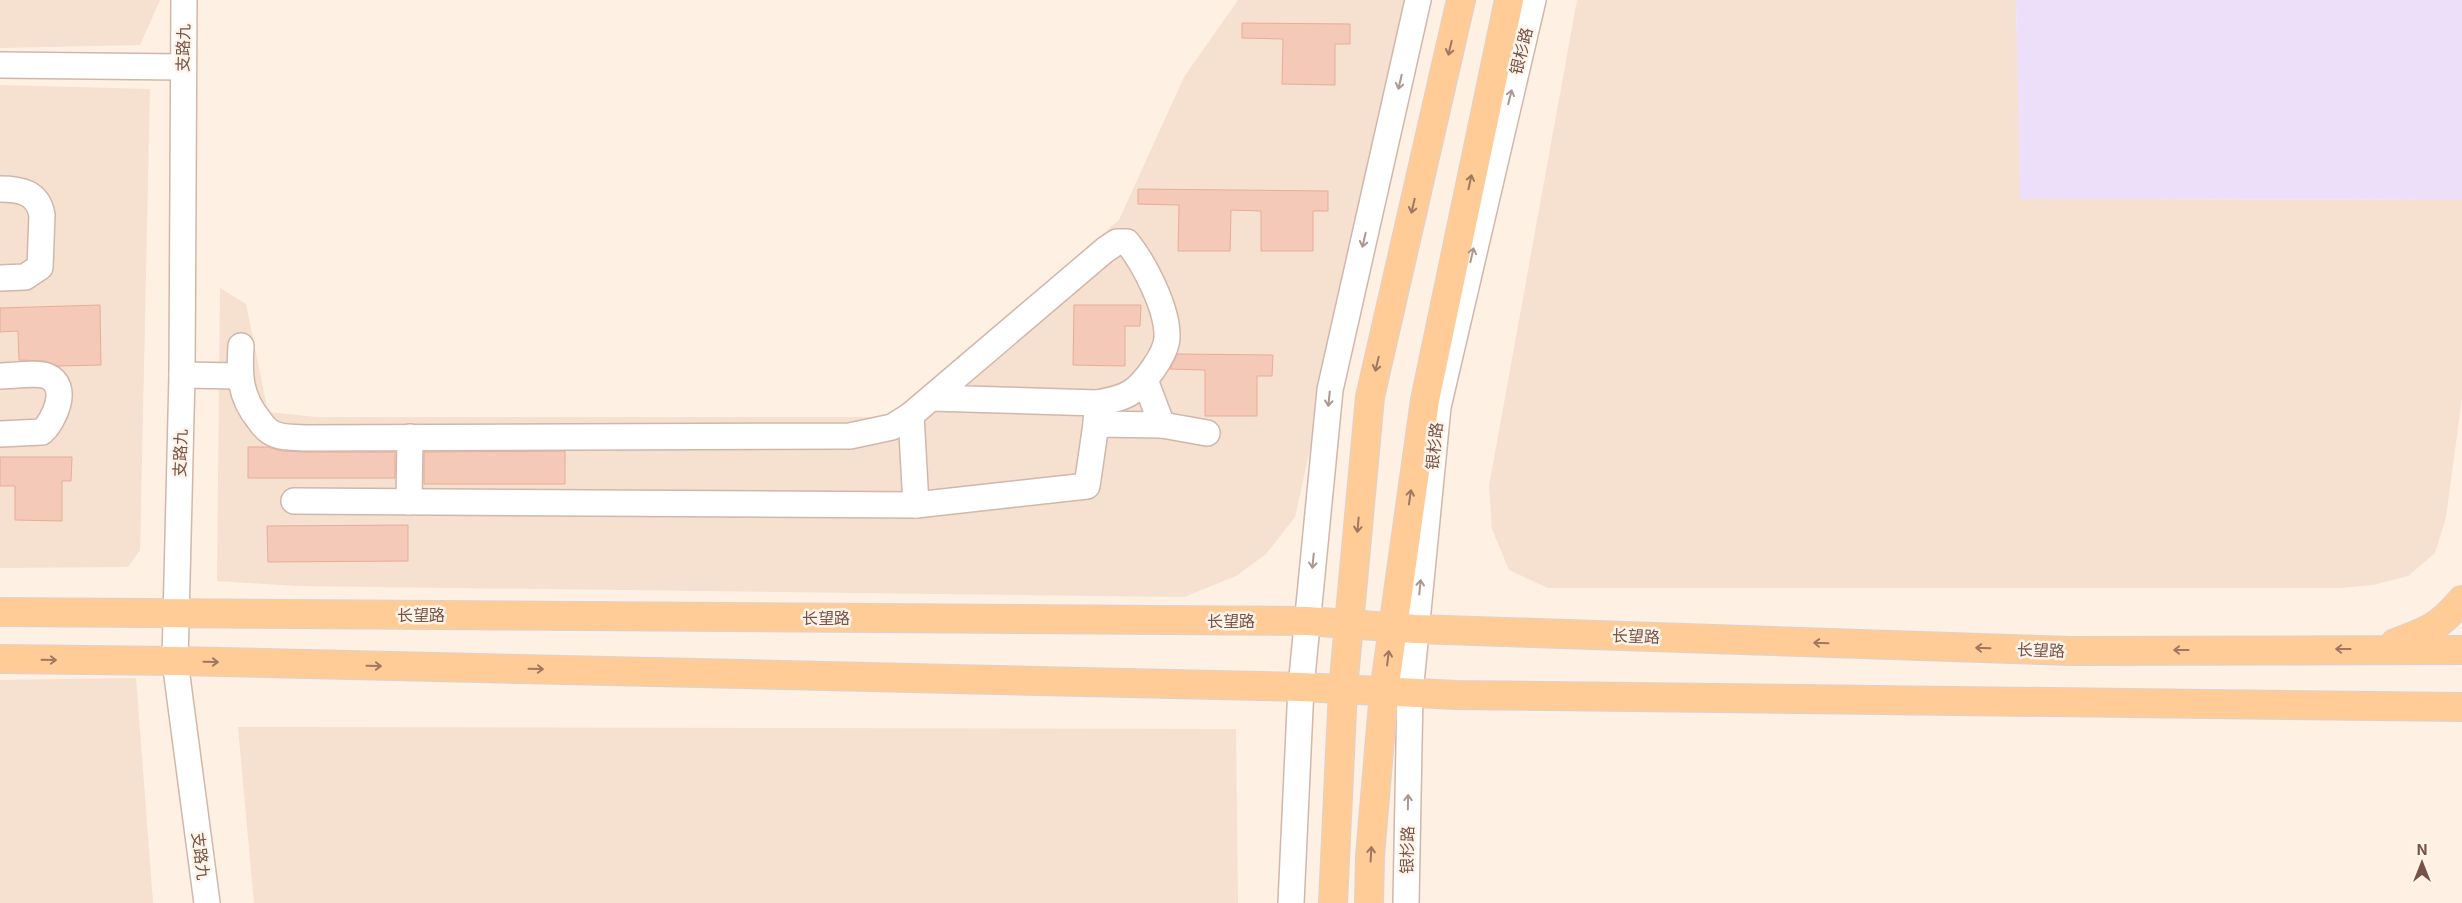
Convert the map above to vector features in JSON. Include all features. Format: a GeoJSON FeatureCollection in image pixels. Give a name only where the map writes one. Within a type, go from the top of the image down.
{"type":"FeatureCollection","features":[{"type":"Feature","properties":{"kind":"main road"},"geometry":{"type":"LineString","coordinates":[[1333,903],[1343,689],[1370,397],[1460,0]]}},
{"type":"Feature","properties":{"kind":"main road","name":"银杉路"},"geometry":{"type":"LineString","coordinates":[[1369,903],[1370,856],[1397,692],[1425,400],[1508,0]]}},
{"type":"Feature","properties":{"kind":"main road"},"geometry":{"type":"LineString","coordinates":[[2377,649],[2422,634],[2444,621],[2462,600]]}},
{"type":"Feature","properties":{"kind":"main road","name":"长望路"},"geometry":{"type":"LineString","coordinates":[[0,612],[1307,621],[1403,628],[2071,651],[2462,650]]}},
{"type":"Feature","properties":{"kind":"main road"},"geometry":{"type":"LineString","coordinates":[[2377,649],[2462,637]]}},
{"type":"Feature","properties":{"kind":"main road"},"geometry":{"type":"LineString","coordinates":[[0,659],[176,661],[1301,687],[1397,692],[2462,706]]}},
{"type":"Feature","properties":{"kind":"street","name":"支路九"},"geometry":{"type":"LineString","coordinates":[[184,0],[182,66],[182,375],[176,661],[207,903]]}},
{"type":"Feature","properties":{"kind":"street"},"geometry":{"type":"LineString","coordinates":[[1291,903],[1301,687],[1330,390],[1418,0]]}},
{"type":"Feature","properties":{"kind":"street","name":"银杉路"},"geometry":{"type":"LineString","coordinates":[[1403,628],[1438,407],[1533,0]]}},
{"type":"Feature","properties":{"kind":"street"},"geometry":{"type":"LineString","coordinates":[[0,65],[182,66]]}},
{"type":"Feature","properties":{"kind":"street"},"geometry":{"type":"LineString","coordinates":[[0,189],[22,190],[30,194],[41,207],[42,215],[40,267],[26,277],[0,278]]}},
{"type":"Feature","properties":{"kind":"street"},"geometry":{"type":"LineString","coordinates":[[242,346],[239,376],[242,392],[250,409],[264,427],[277,435],[304,438],[850,436],[892,427],[911,415],[1105,250],[1118,242],[1127,242],[1138,255],[1160,305],[1166,326],[1167,339],[1162,352],[1145,380],[1130,394],[1115,400],[1096,413],[1087,486],[916,505],[294,501]]}},
{"type":"Feature","properties":{"kind":"street"},"geometry":{"type":"LineString","coordinates":[[182,375],[239,376]]}},
{"type":"Feature","properties":{"kind":"street"},"geometry":{"type":"LineString","coordinates":[[0,376],[45,376],[53,380],[59,394],[51,424],[42,432],[0,434]]}},
{"type":"Feature","properties":{"kind":"street"},"geometry":{"type":"LineString","coordinates":[[1145,380],[1162,425]]}},
{"type":"Feature","properties":{"kind":"street"},"geometry":{"type":"LineString","coordinates":[[932,398],[1096,413],[1207,433]]}},
{"type":"Feature","properties":{"kind":"street"},"geometry":{"type":"LineString","coordinates":[[911,415],[916,505]]}},
{"type":"Feature","properties":{"kind":"street"},"geometry":{"type":"LineString","coordinates":[[409,502],[410,437]]}},
{"type":"Feature","properties":{"kind":"street","name":"银杉路"},"geometry":{"type":"LineString","coordinates":[[1397,692],[1406,903]]}},
{"type":"Feature","properties":{"kind":"shaded area"},"geometry":{"type":"Polygon","coordinates":[[[0,0],[160,0],[140,45],[0,48],[0,0]]]}},
{"type":"Feature","properties":{"kind":"shaded area"},"geometry":{"type":"Polygon","coordinates":[[[1238,0],[1406,0],[1386,108],[1295,517],[1266,554],[1236,576],[1184,597],[297,586],[217,581],[220,288],[246,304],[268,412],[316,417],[887,417],[1119,220],[1184,77],[1238,0]]]}},
{"type":"Feature","properties":{"kind":"shaded area"},"geometry":{"type":"Polygon","coordinates":[[[1577,0],[2016,0],[2021,199],[2462,200],[2462,398],[2446,517],[2435,553],[2408,576],[2373,585],[2339,588],[1548,588],[1509,570],[1492,529],[1489,486],[1577,0]]]}},
{"type":"Feature","properties":{"kind":"shaded area"},"geometry":{"type":"Polygon","coordinates":[[[2016,0],[2462,0],[2462,200],[2020,199],[2016,0]]]}},
{"type":"Feature","properties":{"kind":"shaded area"},"geometry":{"type":"Polygon","coordinates":[[[0,85],[150,89],[140,550],[128,567],[0,568],[0,85]]]}},
{"type":"Feature","properties":{"kind":"shaded area"},"geometry":{"type":"Polygon","coordinates":[[[136,678],[153,903],[0,903],[0,680],[136,678]]]}},
{"type":"Feature","properties":{"kind":"shaded area"},"geometry":{"type":"Polygon","coordinates":[[[238,727],[1236,729],[1238,903],[254,903],[238,727]]]}},
{"type":"Feature","properties":{"kind":"building"},"geometry":{"type":"Polygon","coordinates":[[[1242,23],[1350,24],[1350,44],[1335,44],[1335,85],[1282,84],[1283,39],[1242,38],[1242,23]]]}},
{"type":"Feature","properties":{"kind":"building"},"geometry":{"type":"Polygon","coordinates":[[[1138,189],[1328,191],[1328,211],[1313,211],[1313,251],[1261,251],[1261,211],[1231,210],[1230,251],[1178,251],[1179,205],[1138,204],[1138,189]]]}},
{"type":"Feature","properties":{"kind":"building"},"geometry":{"type":"Polygon","coordinates":[[[100,305],[101,365],[58,366],[44,361],[19,360],[18,331],[0,332],[0,308],[100,305]]]}},
{"type":"Feature","properties":{"kind":"building"},"geometry":{"type":"Polygon","coordinates":[[[1074,305],[1141,305],[1140,326],[1125,326],[1125,366],[1073,365],[1074,305]]]}},
{"type":"Feature","properties":{"kind":"building"},"geometry":{"type":"Polygon","coordinates":[[[1177,354],[1273,355],[1272,376],[1257,376],[1257,416],[1205,416],[1205,370],[1170,369],[1177,354]]]}},
{"type":"Feature","properties":{"kind":"building"},"geometry":{"type":"Polygon","coordinates":[[[248,447],[268,447],[282,451],[304,452],[395,452],[395,478],[248,478],[248,447]]]}},
{"type":"Feature","properties":{"kind":"building"},"geometry":{"type":"Polygon","coordinates":[[[565,451],[565,484],[424,484],[424,452],[565,451]]]}},
{"type":"Feature","properties":{"kind":"building"},"geometry":{"type":"Polygon","coordinates":[[[0,457],[72,457],[71,481],[62,481],[62,521],[15,520],[15,486],[0,486],[0,457]]]}},
{"type":"Feature","properties":{"kind":"building"},"geometry":{"type":"Polygon","coordinates":[[[408,525],[408,561],[268,562],[267,526],[408,525]]]}}]}
